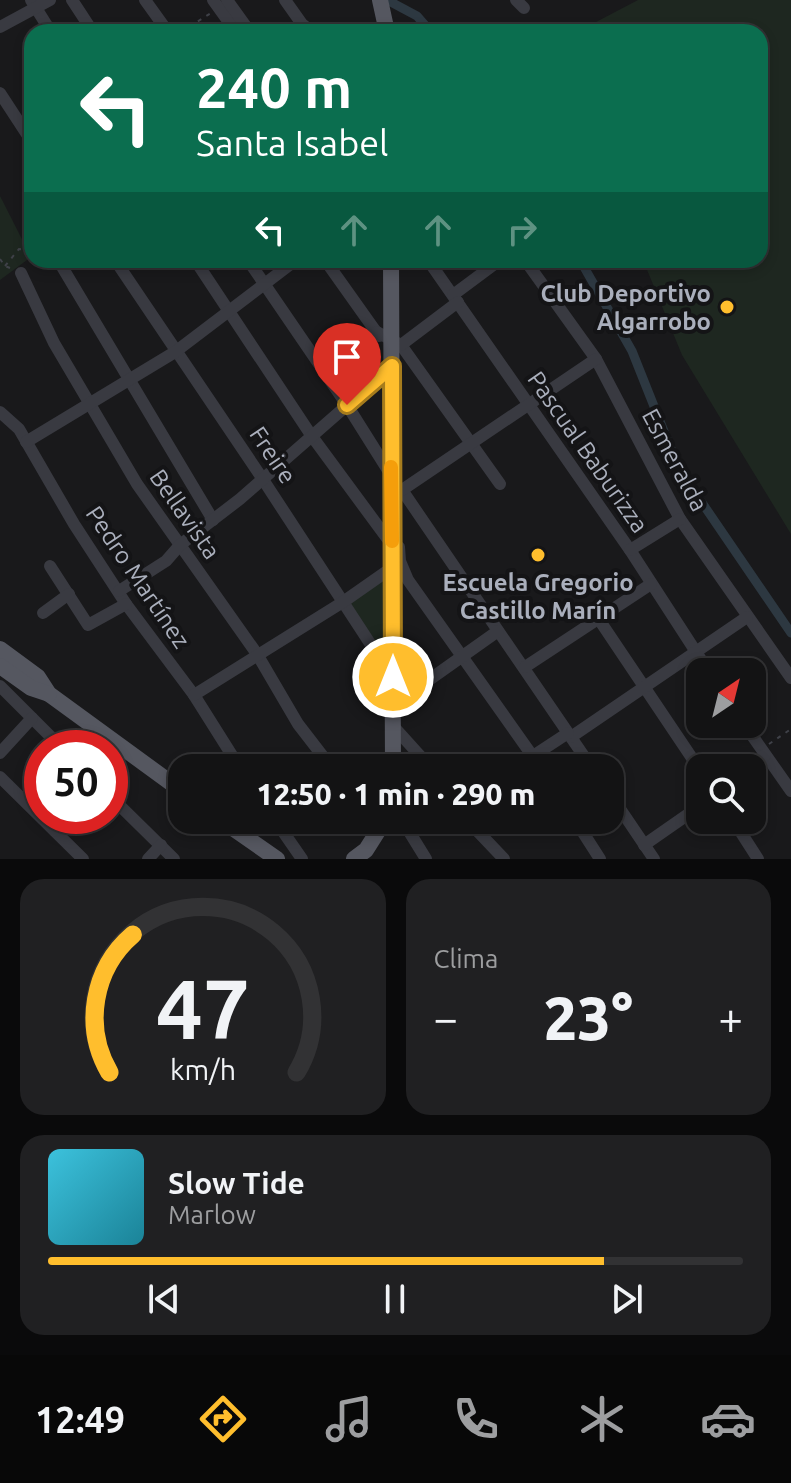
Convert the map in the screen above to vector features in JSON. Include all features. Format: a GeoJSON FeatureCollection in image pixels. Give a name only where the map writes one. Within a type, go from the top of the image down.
{"type":"FeatureCollection","features":[{"type":"Feature","properties":{"kind":"main road"},"geometry":{"type":"LineString","coordinates":[[380,0],[385,24]]}},
{"type":"Feature","properties":{"kind":"main road"},"geometry":{"type":"LineString","coordinates":[[390,268],[394,352],[384,451],[395,483],[392,545],[393,754]]}},
{"type":"Feature","properties":{"kind":"main road"},"geometry":{"type":"LineString","coordinates":[[0,649],[38,677],[49,694]]}},
{"type":"Feature","properties":{"kind":"main road"},"geometry":{"type":"LineString","coordinates":[[0,666],[31,688],[49,694],[168,781]]}},
{"type":"Feature","properties":{"kind":"main road"},"geometry":{"type":"LineString","coordinates":[[241,834],[277,859]]}},
{"type":"Feature","properties":{"kind":"main road"},"geometry":{"type":"LineString","coordinates":[[354,859],[366,850],[376,834]]}},
{"type":"Feature","properties":{"kind":"street"},"geometry":{"type":"LineString","coordinates":[[0,27],[34,4],[50,0]]}},
{"type":"Feature","properties":{"kind":"street"},"geometry":{"type":"LineString","coordinates":[[72,0],[88,24]]}},
{"type":"Feature","properties":{"kind":"street"},"geometry":{"type":"LineString","coordinates":[[145,0],[162,24]]}},
{"type":"Feature","properties":{"kind":"street"},"geometry":{"type":"LineString","coordinates":[[285,0],[299,24]]}},
{"type":"Feature","properties":{"kind":"street"},"geometry":{"type":"LineString","coordinates":[[220,3],[232,24]]}},
{"type":"Feature","properties":{"kind":"street"},"geometry":{"type":"LineString","coordinates":[[220,3],[242,24]]}},
{"type":"Feature","properties":{"kind":"street"},"geometry":{"type":"LineString","coordinates":[[34,4],[46,24]]}},
{"type":"Feature","properties":{"kind":"street"},"geometry":{"type":"LineString","coordinates":[[0,93],[24,130]]}},
{"type":"Feature","properties":{"kind":"street"},"geometry":{"type":"LineString","coordinates":[[63,268],[213,520]]}},
{"type":"Feature","properties":{"kind":"street","name":"Freire"},"geometry":{"type":"LineString","coordinates":[[120,268],[393,677]]}},
{"type":"Feature","properties":{"kind":"street"},"geometry":{"type":"LineString","coordinates":[[200,268],[311,435],[392,545]]}},
{"type":"Feature","properties":{"kind":"street"},"geometry":{"type":"LineString","coordinates":[[253,268],[347,405],[384,451]]}},
{"type":"Feature","properties":{"kind":"street"},"geometry":{"type":"LineString","coordinates":[[26,442],[175,352],[285,268]]}},
{"type":"Feature","properties":{"kind":"street"},"geometry":{"type":"LineString","coordinates":[[331,268],[377,332],[470,442],[500,484]]}},
{"type":"Feature","properties":{"kind":"street","name":"Pascual Baburizza"},"geometry":{"type":"LineString","coordinates":[[434,268],[630,550],[700,658]]}},
{"type":"Feature","properties":{"kind":"street"},"geometry":{"type":"LineString","coordinates":[[119,591],[166,561],[180,545],[347,405],[394,352],[491,268]]}},
{"type":"Feature","properties":{"kind":"street","name":"Esmeralda"},"geometry":{"type":"LineString","coordinates":[[531,268],[596,359],[680,519],[791,678]]}},
{"type":"Feature","properties":{"kind":"street","name":"Bellavista"},"geometry":{"type":"LineString","coordinates":[[21,273],[54,343],[130,473],[257,654],[298,724],[321,754]]}},
{"type":"Feature","properties":{"kind":"street"},"geometry":{"type":"LineString","coordinates":[[583,754],[395,483],[470,442],[596,359]]}},
{"type":"Feature","properties":{"kind":"street","name":"Pedro Martínez"},"geometry":{"type":"LineString","coordinates":[[0,412],[19,429],[74,524],[126,604],[194,695],[231,754]]}},
{"type":"Feature","properties":{"kind":"street"},"geometry":{"type":"LineString","coordinates":[[416,511],[406,508],[393,516],[397,526],[400,561],[408,580],[532,754]]}},
{"type":"Feature","properties":{"kind":"street"},"geometry":{"type":"LineString","coordinates":[[630,550],[680,519]]}},
{"type":"Feature","properties":{"kind":"street"},"geometry":{"type":"LineString","coordinates":[[50,566],[88,625],[126,604]]}},
{"type":"Feature","properties":{"kind":"street"},"geometry":{"type":"LineString","coordinates":[[194,695],[393,567]]}},
{"type":"Feature","properties":{"kind":"street"},"geometry":{"type":"LineString","coordinates":[[525,667],[651,584]]}},
{"type":"Feature","properties":{"kind":"street"},"geometry":{"type":"LineString","coordinates":[[43,613],[69,594]]}},
{"type":"Feature","properties":{"kind":"street"},"geometry":{"type":"LineString","coordinates":[[537,754],[644,688],[747,617]]}},
{"type":"Feature","properties":{"kind":"street"},"geometry":{"type":"LineString","coordinates":[[598,618],[689,754]]}},
{"type":"Feature","properties":{"kind":"street"},"geometry":{"type":"LineString","coordinates":[[419,687],[498,631]]}},
{"type":"Feature","properties":{"kind":"street"},"geometry":{"type":"LineString","coordinates":[[0,686],[44,730]]}},
{"type":"Feature","properties":{"kind":"street"},"geometry":{"type":"LineString","coordinates":[[0,753],[32,718]]}},
{"type":"Feature","properties":{"kind":"street"},"geometry":{"type":"LineString","coordinates":[[394,727],[418,754]]}},
{"type":"Feature","properties":{"kind":"street"},"geometry":{"type":"LineString","coordinates":[[754,738],[791,791]]}},
{"type":"Feature","properties":{"kind":"street"},"geometry":{"type":"LineString","coordinates":[[0,777],[24,801]]}},
{"type":"Feature","properties":{"kind":"street"},"geometry":{"type":"LineString","coordinates":[[128,813],[174,859]]}},
{"type":"Feature","properties":{"kind":"street"},"geometry":{"type":"LineString","coordinates":[[624,815],[654,859]]}},
{"type":"Feature","properties":{"kind":"street"},"geometry":{"type":"LineString","coordinates":[[644,845],[686,816]]}},
{"type":"Feature","properties":{"kind":"street"},"geometry":{"type":"LineString","coordinates":[[58,834],[83,859]]}},
{"type":"Feature","properties":{"kind":"street"},"geometry":{"type":"LineString","coordinates":[[285,834],[302,859]]}},
{"type":"Feature","properties":{"kind":"street"},"geometry":{"type":"LineString","coordinates":[[411,834],[426,859]]}},
{"type":"Feature","properties":{"kind":"street"},"geometry":{"type":"LineString","coordinates":[[480,834],[504,859]]}},
{"type":"Feature","properties":{"kind":"street"},"geometry":{"type":"LineString","coordinates":[[584,834],[600,859]]}},
{"type":"Feature","properties":{"kind":"street"},"geometry":{"type":"LineString","coordinates":[[741,834],[756,858]]}},
{"type":"Feature","properties":{"kind":"street"},"geometry":{"type":"LineString","coordinates":[[148,859],[161,845]]}},
{"type":"Feature","properties":{"kind":"path"},"geometry":{"type":"LineString","coordinates":[[192,24],[220,3]]}},
{"type":"Feature","properties":{"kind":"path"},"geometry":{"type":"LineString","coordinates":[[5,266],[19,249],[24,249]]}},
{"type":"Feature","properties":{"kind":"path"},"geometry":{"type":"LineString","coordinates":[[0,259],[5,266],[21,273]]}},
{"type":"Feature","properties":{"kind":"path"},"geometry":{"type":"LineString","coordinates":[[763,752],[791,729]]}},
{"type":"Feature","properties":{"kind":"shaded area","name":"Club Deportivo Algarrobo"},"geometry":{"type":"Polygon","coordinates":[[[638,0],[791,0],[791,534],[682,355],[646,268],[768,268],[768,24],[592,24],[638,0]]]}},
{"type":"Feature","properties":{"kind":"shaded area"},"geometry":{"type":"Polygon","coordinates":[[[0,196],[24,243],[24,262],[0,280],[0,196]]]}},
{"type":"Feature","properties":{"kind":"shaded area"},"geometry":{"type":"Polygon","coordinates":[[[386,576],[383,657],[347,600],[386,576]]]}},
{"type":"Feature","properties":{"kind":"waterway"},"geometry":{"type":"LineString","coordinates":[[389,1],[417,16],[424,24]]}},
{"type":"Feature","properties":{"kind":"waterway"},"geometry":{"type":"LineString","coordinates":[[585,268],[632,351],[679,469],[791,633]]}},
{"type":"Feature","properties":{"kind":"slow traffic"},"geometry":{"type":"LineString","coordinates":[[391,467],[392,541]]}},
{"type":"Feature","properties":{"kind":"place","name":"Club Deportivo Algarrobo"},"geometry":{"type":"Point","coordinates":[727,307]}},
{"type":"Feature","properties":{"kind":"place","name":"Escuela Gregorio Castillo Marín"},"geometry":{"type":"Point","coordinates":[538,555]}},
{"type":"Feature","properties":{"kind":"route"},"geometry":{"type":"LineString","coordinates":[[347,405],[392,366],[393,677]]}}]}
